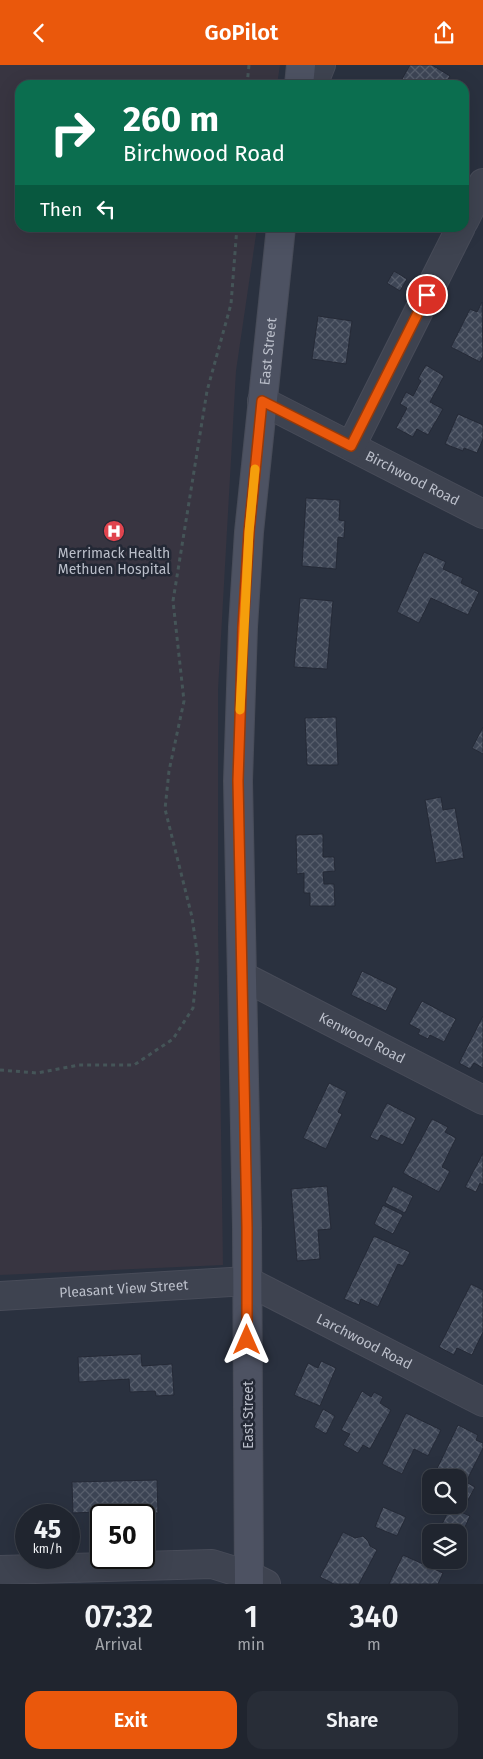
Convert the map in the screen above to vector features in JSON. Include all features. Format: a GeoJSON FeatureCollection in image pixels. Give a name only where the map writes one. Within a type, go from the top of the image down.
{"type":"FeatureCollection","features":[{"type":"Feature","properties":{"kind":"main road"},"geometry":{"type":"LineString","coordinates":[[300,80],[301,65]]}},
{"type":"Feature","properties":{"kind":"main road","name":"East Street"},"geometry":{"type":"LineString","coordinates":[[254,1581],[238,781],[249,532],[280,232]]}},
{"type":"Feature","properties":{"kind":"street"},"geometry":{"type":"LineString","coordinates":[[315,80],[321,65]]}},
{"type":"Feature","properties":{"kind":"street"},"geometry":{"type":"LineString","coordinates":[[469,211],[483,183]]}},
{"type":"Feature","properties":{"kind":"street"},"geometry":{"type":"LineString","coordinates":[[351,446],[458,232]]}},
{"type":"Feature","properties":{"kind":"street","name":"Birchwood Road"},"geometry":{"type":"LineString","coordinates":[[262,401],[483,514]]}},
{"type":"Feature","properties":{"kind":"street","name":"Kenwood Road"},"geometry":{"type":"LineString","coordinates":[[242,976],[483,1100]]}},
{"type":"Feature","properties":{"kind":"street","name":"Pleasant View Street"},"geometry":{"type":"LineString","coordinates":[[0,1296],[247,1281]]}},
{"type":"Feature","properties":{"kind":"street","name":"Larchwood Road"},"geometry":{"type":"LineString","coordinates":[[247,1281],[483,1402]]}},
{"type":"Feature","properties":{"kind":"street"},"geometry":{"type":"LineString","coordinates":[[0,1570],[212,1564],[254,1581]]}},
{"type":"Feature","properties":{"kind":"path"},"geometry":{"type":"LineString","coordinates":[[248,80],[249,65]]}},
{"type":"Feature","properties":{"kind":"path"},"geometry":{"type":"LineString","coordinates":[[0,1070],[37,1073],[79,1065],[134,1065],[173,1039],[193,1008],[198,959],[192,917],[164,809],[169,771],[184,701],[174,601],[207,391],[231,304],[237,232]]}},
{"type":"Feature","properties":{"kind":"shaded area","name":"Merrimack Health Methuen Hospital"},"geometry":{"type":"Polygon","coordinates":[[[0,65],[280,65],[278,80],[15,80],[15,232],[256,232],[236,371],[218,690],[218,926],[223,1265],[0,1275],[0,65]]]}},
{"type":"Feature","properties":{"kind":"building"},"geometry":{"type":"Polygon","coordinates":[[[410,65],[432,65],[450,76],[448,80],[402,79],[410,65]]]}},
{"type":"Feature","properties":{"kind":"building"},"geometry":{"type":"Polygon","coordinates":[[[394,271],[407,279],[400,291],[387,283],[394,271]]]}},
{"type":"Feature","properties":{"kind":"building"},"geometry":{"type":"Polygon","coordinates":[[[482,302],[483,356],[480,362],[451,347],[470,309],[477,312],[482,302]]]}},
{"type":"Feature","properties":{"kind":"building"},"geometry":{"type":"Polygon","coordinates":[[[318,316],[352,321],[346,364],[312,359],[318,316]]]}},
{"type":"Feature","properties":{"kind":"building"},"geometry":{"type":"Polygon","coordinates":[[[426,365],[444,376],[430,402],[443,409],[428,435],[417,429],[413,437],[396,428],[407,408],[400,404],[406,392],[413,396],[421,381],[418,379],[426,365]]]}},
{"type":"Feature","properties":{"kind":"building"},"geometry":{"type":"Polygon","coordinates":[[[458,414],[483,425],[483,439],[477,453],[464,448],[463,451],[445,444],[458,414]]]}},
{"type":"Feature","properties":{"kind":"building"},"geometry":{"type":"Polygon","coordinates":[[[306,498],[340,500],[339,520],[345,521],[344,538],[338,537],[336,569],[302,566],[306,498]]]}},
{"type":"Feature","properties":{"kind":"building"},"geometry":{"type":"Polygon","coordinates":[[[424,552],[446,562],[443,569],[463,578],[461,583],[479,592],[468,615],[431,598],[419,623],[397,612],[424,552]]]}},
{"type":"Feature","properties":{"kind":"building"},"geometry":{"type":"Polygon","coordinates":[[[300,598],[333,601],[327,669],[294,667],[300,598]]]}},
{"type":"Feature","properties":{"kind":"building"},"geometry":{"type":"Polygon","coordinates":[[[336,717],[338,765],[307,765],[305,718],[336,717]]]}},
{"type":"Feature","properties":{"kind":"building"},"geometry":{"type":"Polygon","coordinates":[[[483,727],[483,754],[472,748],[483,727]]]}},
{"type":"Feature","properties":{"kind":"building"},"geometry":{"type":"Polygon","coordinates":[[[441,797],[443,810],[455,808],[464,858],[436,863],[425,800],[441,797]]]}},
{"type":"Feature","properties":{"kind":"building"},"geometry":{"type":"Polygon","coordinates":[[[323,834],[323,857],[334,857],[335,871],[323,872],[324,884],[334,884],[335,906],[310,906],[310,893],[304,893],[304,873],[297,874],[296,835],[323,834]]]}},
{"type":"Feature","properties":{"kind":"building"},"geometry":{"type":"Polygon","coordinates":[[[362,971],[397,988],[386,1011],[351,995],[362,971]]]}},
{"type":"Feature","properties":{"kind":"building"},"geometry":{"type":"Polygon","coordinates":[[[422,1001],[456,1019],[444,1042],[430,1035],[428,1039],[418,1034],[420,1030],[409,1024],[422,1001]]]}},
{"type":"Feature","properties":{"kind":"building"},"geometry":{"type":"Polygon","coordinates":[[[483,1016],[483,1068],[474,1063],[470,1069],[459,1063],[483,1016]]]}},
{"type":"Feature","properties":{"kind":"building"},"geometry":{"type":"Polygon","coordinates":[[[329,1083],[347,1092],[338,1112],[342,1114],[326,1149],[303,1138],[329,1083]]]}},
{"type":"Feature","properties":{"kind":"building"},"geometry":{"type":"Polygon","coordinates":[[[387,1103],[416,1118],[403,1145],[381,1135],[378,1141],[370,1137],[387,1103]]]}},
{"type":"Feature","properties":{"kind":"building"},"geometry":{"type":"Polygon","coordinates":[[[432,1119],[448,1127],[445,1132],[456,1138],[442,1167],[450,1171],[439,1192],[403,1173],[432,1119]]]}},
{"type":"Feature","properties":{"kind":"building"},"geometry":{"type":"Polygon","coordinates":[[[483,1153],[483,1185],[480,1183],[476,1192],[465,1187],[483,1153]]]}},
{"type":"Feature","properties":{"kind":"building"},"geometry":{"type":"Polygon","coordinates":[[[327,1186],[331,1229],[318,1230],[320,1259],[297,1261],[291,1189],[327,1186]]]}},
{"type":"Feature","properties":{"kind":"building"},"geometry":{"type":"Polygon","coordinates":[[[393,1186],[413,1196],[405,1213],[385,1203],[393,1186]]]}},
{"type":"Feature","properties":{"kind":"building"},"geometry":{"type":"Polygon","coordinates":[[[383,1205],[403,1215],[393,1234],[374,1224],[383,1205]]]}},
{"type":"Feature","properties":{"kind":"building"},"geometry":{"type":"Polygon","coordinates":[[[374,1236],[410,1252],[403,1266],[398,1264],[378,1307],[361,1299],[359,1305],[344,1299],[374,1236]]]}},
{"type":"Feature","properties":{"kind":"building"},"geometry":{"type":"Polygon","coordinates":[[[471,1284],[483,1290],[483,1332],[472,1355],[457,1348],[454,1355],[439,1347],[471,1284]]]}},
{"type":"Feature","properties":{"kind":"building"},"geometry":{"type":"Polygon","coordinates":[[[141,1354],[142,1366],[172,1364],[174,1395],[156,1396],[155,1391],[130,1392],[129,1379],[79,1382],[78,1357],[141,1354]]]}},
{"type":"Feature","properties":{"kind":"building"},"geometry":{"type":"Polygon","coordinates":[[[321,1361],[336,1368],[320,1406],[294,1395],[308,1363],[318,1368],[321,1361]]]}},
{"type":"Feature","properties":{"kind":"building"},"geometry":{"type":"Polygon","coordinates":[[[362,1391],[371,1397],[374,1392],[383,1397],[380,1403],[391,1410],[370,1449],[363,1445],[358,1453],[343,1445],[350,1434],[341,1430],[362,1391]]]}},
{"type":"Feature","properties":{"kind":"building"},"geometry":{"type":"Polygon","coordinates":[[[323,1409],[335,1416],[326,1434],[314,1427],[323,1409]]]}},
{"type":"Feature","properties":{"kind":"building"},"geometry":{"type":"Polygon","coordinates":[[[406,1413],[441,1430],[428,1456],[414,1449],[402,1474],[382,1464],[406,1413]]]}},
{"type":"Feature","properties":{"kind":"building"},"geometry":{"type":"Polygon","coordinates":[[[458,1425],[478,1435],[476,1440],[483,1443],[483,1448],[467,1480],[467,1469],[437,1469],[458,1425]]]}},
{"type":"Feature","properties":{"kind":"building"},"geometry":{"type":"Polygon","coordinates":[[[157,1480],[158,1513],[155,1513],[155,1504],[90,1504],[90,1512],[80,1513],[80,1504],[73,1504],[72,1482],[157,1480]]]}},
{"type":"Feature","properties":{"kind":"building"},"geometry":{"type":"Polygon","coordinates":[[[467,1483],[475,1487],[467,1502],[467,1483]]]}},
{"type":"Feature","properties":{"kind":"building"},"geometry":{"type":"Polygon","coordinates":[[[383,1507],[406,1517],[397,1536],[375,1527],[383,1507]]]}},
{"type":"Feature","properties":{"kind":"building"},"geometry":{"type":"Polygon","coordinates":[[[447,1514],[466,1514],[470,1516],[466,1524],[442,1524],[447,1514]]]}},
{"type":"Feature","properties":{"kind":"building"},"geometry":{"type":"Polygon","coordinates":[[[343,1532],[355,1538],[363,1536],[370,1546],[377,1550],[359,1584],[334,1584],[320,1577],[343,1532]]]}},
{"type":"Feature","properties":{"kind":"building"},"geometry":{"type":"Polygon","coordinates":[[[403,1555],[422,1564],[422,1569],[434,1569],[443,1573],[438,1584],[389,1584],[403,1555]]]}},
{"type":"Feature","properties":{"kind":"slow traffic"},"geometry":{"type":"LineString","coordinates":[[240,710],[243,627],[255,469]]}},
{"type":"Feature","properties":{"kind":"place","name":"Merrimack Health Methuen Hospital"},"geometry":{"type":"Point","coordinates":[114,531]}},
{"type":"Feature","properties":{"kind":"route"},"geometry":{"type":"LineString","coordinates":[[247,1340],[247,1227],[238,781],[243,627],[249,532],[262,401],[351,446],[427,295]]}}]}
